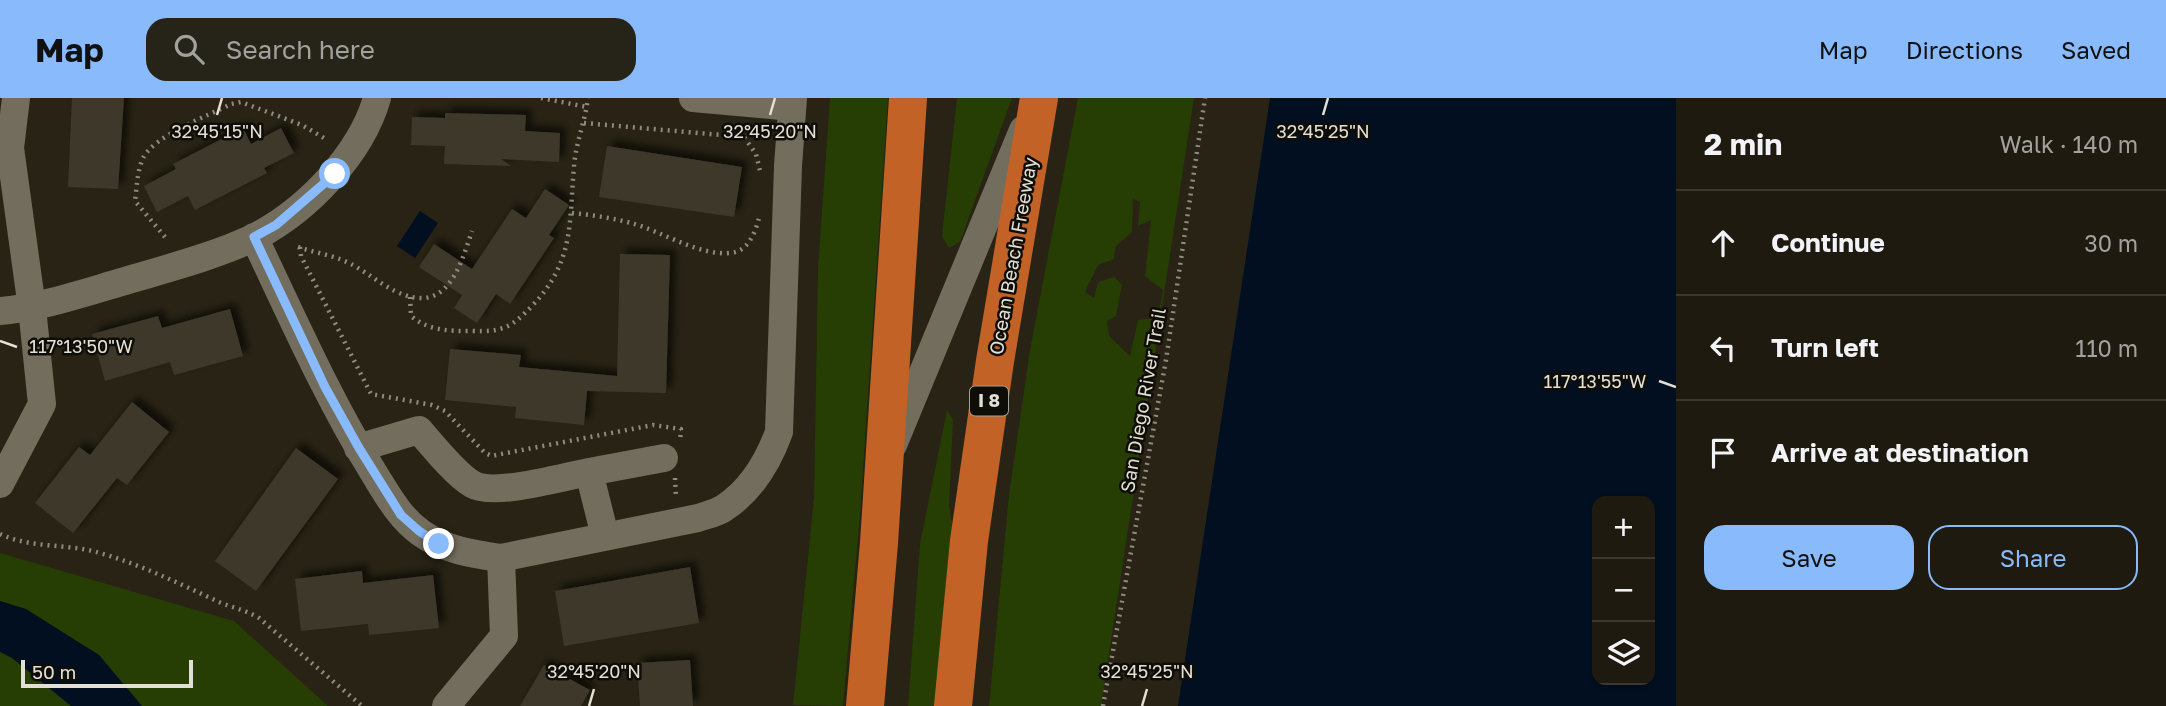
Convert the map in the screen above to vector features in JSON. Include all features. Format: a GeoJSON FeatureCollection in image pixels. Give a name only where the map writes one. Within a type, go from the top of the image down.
{"type":"FeatureCollection","features":[{"type":"Feature","properties":{"kind":"highway"},"geometry":{"type":"LineString","coordinates":[[865,706],[908,98]]}},
{"type":"Feature","properties":{"kind":"highway","name":"Ocean Beach Freeway"},"geometry":{"type":"LineString","coordinates":[[953,706],[969,541],[1038,98]]}},
{"type":"Feature","properties":{"kind":"lane"},"geometry":{"type":"LineString","coordinates":[[0,484],[42,404],[10,148],[16,98]]}},
{"type":"Feature","properties":{"kind":"lane"},"geometry":{"type":"LineString","coordinates":[[0,311],[32,308],[179,265],[254,237],[276,225],[335,174],[356,144],[377,98]]}},
{"type":"Feature","properties":{"kind":"lane"},"geometry":{"type":"LineString","coordinates":[[254,237],[325,387],[359,448],[401,515],[439,544],[469,554],[501,558],[680,522],[723,509],[760,473],[772,453],[779,432],[792,103],[693,98]]}},
{"type":"Feature","properties":{"kind":"lane"},"geometry":{"type":"LineString","coordinates":[[884,467],[1038,98]]}},
{"type":"Feature","properties":{"kind":"lane"},"geometry":{"type":"LineString","coordinates":[[359,448],[419,430],[469,483],[483,490],[673,460]]}},
{"type":"Feature","properties":{"kind":"lane"},"geometry":{"type":"LineString","coordinates":[[589,472],[605,536]]}},
{"type":"Feature","properties":{"kind":"lane"},"geometry":{"type":"LineString","coordinates":[[446,706],[504,636],[501,558]]}},
{"type":"Feature","properties":{"kind":"path"},"geometry":{"type":"LineString","coordinates":[[541,98],[587,107]]}},
{"type":"Feature","properties":{"kind":"path"},"geometry":{"type":"LineString","coordinates":[[410,297],[411,316],[422,325],[441,330],[498,331],[515,324],[541,296],[559,271],[567,246],[578,139],[588,98]]}},
{"type":"Feature","properties":{"kind":"path","name":"San Diego River Trail"},"geometry":{"type":"LineString","coordinates":[[1103,706],[1166,360],[1205,98]]}},
{"type":"Feature","properties":{"kind":"path"},"geometry":{"type":"LineString","coordinates":[[165,237],[135,201],[138,173],[145,155],[162,139],[241,100],[302,125],[324,138]]}},
{"type":"Feature","properties":{"kind":"path"},"geometry":{"type":"LineString","coordinates":[[584,123],[744,137],[756,154],[761,184]]}},
{"type":"Feature","properties":{"kind":"path"},"geometry":{"type":"LineString","coordinates":[[572,213],[631,223],[692,246],[729,253],[738,251],[749,242],[760,215]]}},
{"type":"Feature","properties":{"kind":"path"},"geometry":{"type":"LineString","coordinates":[[254,237],[300,247],[351,264],[395,291],[425,299],[435,298],[446,288],[472,231]]}},
{"type":"Feature","properties":{"kind":"path"},"geometry":{"type":"LineString","coordinates":[[300,247],[301,256],[371,394],[432,405],[445,411],[485,453],[492,456],[653,425],[681,429],[673,460],[680,522]]}},
{"type":"Feature","properties":{"kind":"path"},"geometry":{"type":"LineString","coordinates":[[0,534],[30,544],[98,552],[186,585],[225,605],[246,610],[259,618],[362,706]]}},
{"type":"Feature","properties":{"kind":"green space"},"geometry":{"type":"Polygon","coordinates":[[[830,98],[888,98],[860,514],[843,706],[793,705],[814,498],[818,269],[830,98]]]}},
{"type":"Feature","properties":{"kind":"green space"},"geometry":{"type":"Polygon","coordinates":[[[957,98],[1012,98],[960,242],[949,248],[942,236],[957,98]]]}},
{"type":"Feature","properties":{"kind":"green space"},"geometry":{"type":"Polygon","coordinates":[[[1078,98],[1194,98],[1101,706],[989,706],[1009,495],[1030,350],[1078,98]],[[1133,199],[1132,232],[1115,247],[1114,259],[1098,265],[1085,292],[1094,298],[1098,282],[1114,277],[1122,285],[1116,316],[1107,321],[1109,336],[1130,356],[1138,320],[1158,318],[1163,290],[1145,276],[1151,220],[1138,226],[1140,202],[1133,199]]]}},
{"type":"Feature","properties":{"kind":"green space"},"geometry":{"type":"Polygon","coordinates":[[[947,410],[953,420],[949,506],[954,535],[940,706],[908,706],[920,544],[947,410]]]}},
{"type":"Feature","properties":{"kind":"green space"},"geometry":{"type":"Polygon","coordinates":[[[0,553],[234,621],[328,706],[0,706],[0,553]]]}},
{"type":"Feature","properties":{"kind":"water"},"geometry":{"type":"Polygon","coordinates":[[[1270,98],[1676,98],[1676,706],[1178,706],[1270,98]]]}},
{"type":"Feature","properties":{"kind":"water"},"geometry":{"type":"Polygon","coordinates":[[[420,211],[438,223],[415,258],[397,246],[420,211]]]}},
{"type":"Feature","properties":{"kind":"water"},"geometry":{"type":"Polygon","coordinates":[[[0,601],[26,609],[99,655],[142,706],[71,706],[12,658],[0,652],[0,601]]]}},
{"type":"Feature","properties":{"kind":"building"},"geometry":{"type":"Polygon","coordinates":[[[72,98],[124,98],[118,189],[68,187],[72,98]]]}},
{"type":"Feature","properties":{"kind":"building"},"geometry":{"type":"Polygon","coordinates":[[[445,113],[526,115],[525,131],[560,133],[559,162],[501,159],[511,166],[444,164],[445,146],[411,145],[412,117],[445,118],[445,113]]]}},
{"type":"Feature","properties":{"kind":"building"},"geometry":{"type":"Polygon","coordinates":[[[243,128],[251,144],[281,128],[294,153],[264,168],[267,173],[195,210],[188,196],[157,212],[144,186],[176,169],[173,164],[243,128]]]}},
{"type":"Feature","properties":{"kind":"building"},"geometry":{"type":"Polygon","coordinates":[[[607,146],[742,167],[734,217],[599,197],[607,146]]]}},
{"type":"Feature","properties":{"kind":"building"},"geometry":{"type":"Polygon","coordinates":[[[545,189],[569,205],[549,235],[554,238],[510,304],[496,294],[477,323],[454,308],[462,295],[419,267],[434,244],[472,269],[512,209],[526,218],[545,189]]]}},
{"type":"Feature","properties":{"kind":"building"},"geometry":{"type":"Polygon","coordinates":[[[620,254],[670,255],[666,393],[587,391],[584,425],[515,418],[516,407],[445,400],[450,349],[521,355],[519,367],[617,376],[620,254]]]}},
{"type":"Feature","properties":{"kind":"building"},"geometry":{"type":"Polygon","coordinates":[[[230,309],[243,356],[174,375],[170,362],[105,381],[92,334],[158,316],[162,328],[230,309]]]}},
{"type":"Feature","properties":{"kind":"building"},"geometry":{"type":"Polygon","coordinates":[[[132,402],[169,432],[127,485],[117,478],[73,533],[35,503],[79,447],[90,455],[132,402]]]}},
{"type":"Feature","properties":{"kind":"building"},"geometry":{"type":"Polygon","coordinates":[[[296,448],[338,479],[256,591],[215,561],[296,448]]]}},
{"type":"Feature","properties":{"kind":"building"},"geometry":{"type":"Polygon","coordinates":[[[690,567],[699,623],[564,646],[555,591],[690,567]]]}},
{"type":"Feature","properties":{"kind":"building"},"geometry":{"type":"Polygon","coordinates":[[[362,571],[363,583],[433,575],[439,628],[369,635],[368,624],[301,631],[295,579],[362,571]]]}},
{"type":"Feature","properties":{"kind":"building"},"geometry":{"type":"Polygon","coordinates":[[[690,660],[693,706],[640,706],[637,663],[690,660]]]}},
{"type":"Feature","properties":{"kind":"building"},"geometry":{"type":"Polygon","coordinates":[[[544,665],[590,690],[581,706],[520,706],[544,665]]]}},
{"type":"Feature","properties":{"kind":"route"},"geometry":{"type":"LineString","coordinates":[[335,174],[276,225],[254,237],[325,387],[359,448],[401,515],[439,544]]}}]}
